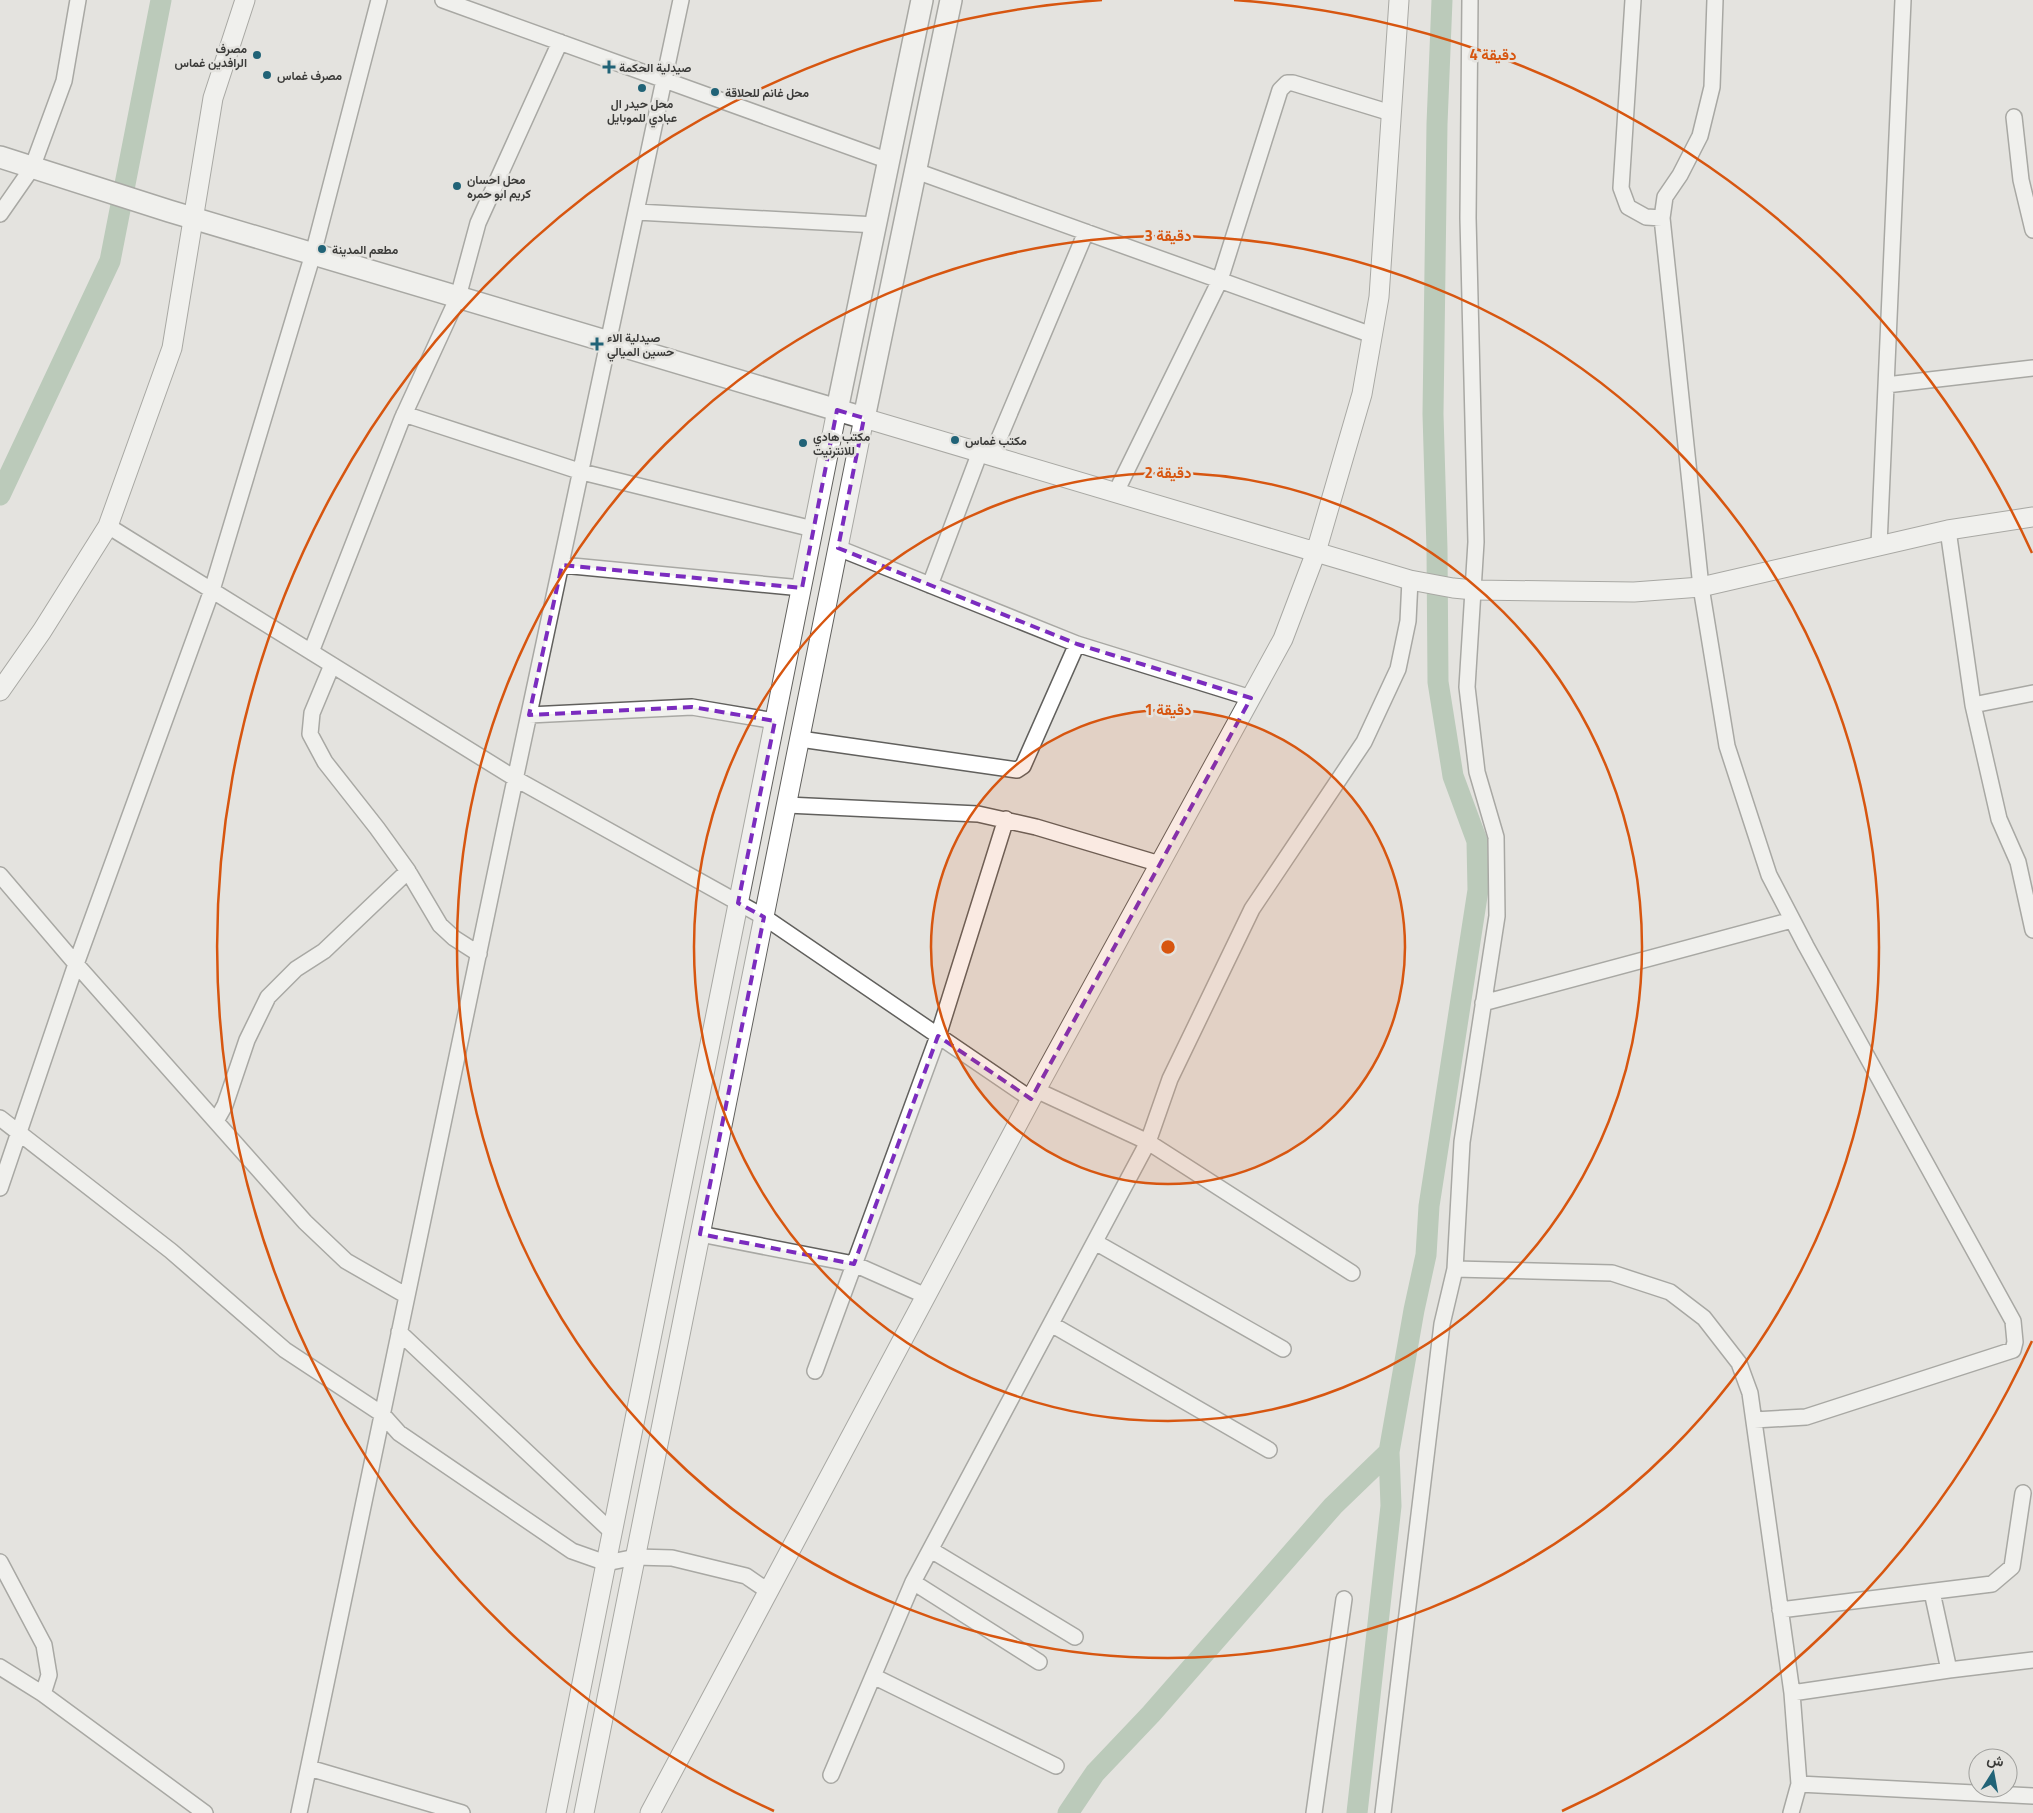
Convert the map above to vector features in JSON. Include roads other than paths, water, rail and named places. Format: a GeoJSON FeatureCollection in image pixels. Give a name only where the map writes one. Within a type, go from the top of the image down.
{"type":"FeatureCollection","features":[{"type":"Feature","properties":{"kind":"main road"},"geometry":{"type":"LineString","coordinates":[[837,410],[922,0]]}},
{"type":"Feature","properties":{"kind":"main road"},"geometry":{"type":"LineString","coordinates":[[0,157],[194,219],[864,418],[951,0]]}},
{"type":"Feature","properties":{"kind":"street"},"geometry":{"type":"LineString","coordinates":[[0,214],[32,168],[64,81],[78,0]]}},
{"type":"Feature","properties":{"kind":"street"},"geometry":{"type":"LineString","coordinates":[[0,691],[42,631],[108,526],[172,348],[213,98],[245,0]]}},
{"type":"Feature","properties":{"kind":"street"},"geometry":{"type":"LineString","coordinates":[[0,1188],[76,964],[212,590],[313,254],[378,0]]}},
{"type":"Feature","properties":{"kind":"street"},"geometry":{"type":"LineString","coordinates":[[443,0],[890,161]]}},
{"type":"Feature","properties":{"kind":"street"},"geometry":{"type":"LineString","coordinates":[[299,1813],[681,0]]}},
{"type":"Feature","properties":{"kind":"street"},"geometry":{"type":"LineString","coordinates":[[650,1813],[1033,1095],[1283,639],[1316,552],[1362,394],[1379,297],[1399,0]]}},
{"type":"Feature","properties":{"kind":"street"},"geometry":{"type":"LineString","coordinates":[[1383,1813],[1442,1324],[1455,1269],[1462,1142],[1496,916],[1496,837],[1477,772],[1467,688],[1476,542],[1468,218],[1470,0]]}},
{"type":"Feature","properties":{"kind":"street"},"geometry":{"type":"LineString","coordinates":[[1633,0],[1621,188],[1628,207],[1646,217],[1662,218]]}},
{"type":"Feature","properties":{"kind":"street"},"geometry":{"type":"LineString","coordinates":[[1715,0],[1712,88],[1700,136],[1680,175],[1665,198],[1662,218],[1701,587],[1727,746],[1769,875],[2013,1321],[2015,1342],[2013,1350],[1806,1417],[1754,1420]]}},
{"type":"Feature","properties":{"kind":"street"},"geometry":{"type":"LineString","coordinates":[[1878,545],[1903,0]]}},
{"type":"Feature","properties":{"kind":"street"},"geometry":{"type":"LineString","coordinates":[[311,652],[404,414],[458,297],[478,223],[560,42]]}},
{"type":"Feature","properties":{"kind":"street"},"geometry":{"type":"LineString","coordinates":[[1116,492],[1220,280],[1280,90],[1287,83],[1293,83],[1391,113]]}},
{"type":"Feature","properties":{"kind":"street"},"geometry":{"type":"LineString","coordinates":[[2014,117],[2021,180],[2033,230]]}},
{"type":"Feature","properties":{"kind":"street"},"geometry":{"type":"LineString","coordinates":[[916,170],[1372,336]]}},
{"type":"Feature","properties":{"kind":"street"},"geometry":{"type":"LineString","coordinates":[[637,212],[876,225]]}},
{"type":"Feature","properties":{"kind":"street"},"geometry":{"type":"LineString","coordinates":[[930,586],[986,454],[1086,232]]}},
{"type":"Feature","properties":{"kind":"street"},"geometry":{"type":"LineString","coordinates":[[1886,385],[2033,368]]}},
{"type":"Feature","properties":{"kind":"street"},"geometry":{"type":"LineString","coordinates":[[556,1813],[837,410]]}},
{"type":"Feature","properties":{"kind":"street"},"geometry":{"type":"LineString","coordinates":[[404,414],[582,472],[813,529]]}},
{"type":"Feature","properties":{"kind":"street"},"geometry":{"type":"LineString","coordinates":[[584,1813],[864,418],[1410,580],[1474,590],[1634,592],[1701,587],[1948,530],[2033,517]]}},
{"type":"Feature","properties":{"kind":"street"},"geometry":{"type":"LineString","coordinates":[[108,526],[516,779],[764,918],[938,1036],[1033,1095],[1148,1142],[1352,1273]]}},
{"type":"Feature","properties":{"kind":"street"},"geometry":{"type":"LineString","coordinates":[[1948,530],[1974,705],[1998,819],[2018,862],[2033,930]]}},
{"type":"Feature","properties":{"kind":"street"},"geometry":{"type":"LineString","coordinates":[[838,548],[1077,644],[1251,698]]}},
{"type":"Feature","properties":{"kind":"street"},"geometry":{"type":"LineString","coordinates":[[562,565],[802,588]]}},
{"type":"Feature","properties":{"kind":"street"},"geometry":{"type":"LineString","coordinates":[[830,1775],[913,1582],[1148,1142],[1170,1079],[1252,909],[1364,742],[1398,669],[1408,621],[1410,580]]}},
{"type":"Feature","properties":{"kind":"street"},"geometry":{"type":"LineString","coordinates":[[800,739],[1017,770],[1024,766],[1077,644]]}},
{"type":"Feature","properties":{"kind":"street"},"geometry":{"type":"LineString","coordinates":[[332,665],[312,714],[310,734],[324,762],[377,828],[408,871],[440,925],[454,938],[479,954]]}},
{"type":"Feature","properties":{"kind":"street"},"geometry":{"type":"LineString","coordinates":[[1974,705],[2033,693]]}},
{"type":"Feature","properties":{"kind":"street"},"geometry":{"type":"LineString","coordinates":[[529,715],[692,707],[775,721]]}},
{"type":"Feature","properties":{"kind":"street"},"geometry":{"type":"LineString","coordinates":[[786,805],[978,814],[1006,819],[1160,864]]}},
{"type":"Feature","properties":{"kind":"street"},"geometry":{"type":"LineString","coordinates":[[815,1371],[938,1036],[1006,819]]}},
{"type":"Feature","properties":{"kind":"street"},"geometry":{"type":"LineString","coordinates":[[216,1121],[226,1105],[247,1040],[268,997],[296,968],[324,951],[408,871]]}},
{"type":"Feature","properties":{"kind":"street"},"geometry":{"type":"LineString","coordinates":[[0,874],[76,964],[305,1222],[346,1261],[407,1296]]}},
{"type":"Feature","properties":{"kind":"street"},"geometry":{"type":"LineString","coordinates":[[1483,1003],[1792,920]]}},
{"type":"Feature","properties":{"kind":"street"},"geometry":{"type":"LineString","coordinates":[[0,1118],[171,1251],[285,1350],[382,1414],[400,1433],[572,1551],[606,1564],[636,1557],[672,1558],[746,1576],[768,1591]]}},
{"type":"Feature","properties":{"kind":"street"},"geometry":{"type":"LineString","coordinates":[[700,1234],[854,1264],[926,1296]]}},
{"type":"Feature","properties":{"kind":"street"},"geometry":{"type":"LineString","coordinates":[[1095,1242],[1283,1349]]}},
{"type":"Feature","properties":{"kind":"street"},"geometry":{"type":"LineString","coordinates":[[1455,1269],[1612,1273],[1670,1292],[1704,1318],[1739,1364],[1750,1393],[1792,1693],[1799,1784],[1791,1813]]}},
{"type":"Feature","properties":{"kind":"street"},"geometry":{"type":"LineString","coordinates":[[1051,1324],[1269,1450]]}},
{"type":"Feature","properties":{"kind":"street"},"geometry":{"type":"LineString","coordinates":[[399,1332],[612,1532]]}},
{"type":"Feature","properties":{"kind":"street"},"geometry":{"type":"LineString","coordinates":[[1780,1610],[1992,1584],[2012,1567],[2024,1493]]}},
{"type":"Feature","properties":{"kind":"street"},"geometry":{"type":"LineString","coordinates":[[931,1550],[1075,1637]]}},
{"type":"Feature","properties":{"kind":"street"},"geometry":{"type":"LineString","coordinates":[[0,1562],[44,1645],[48,1675],[43,1694]]}},
{"type":"Feature","properties":{"kind":"street"},"geometry":{"type":"LineString","coordinates":[[913,1582],[1039,1662]]}},
{"type":"Feature","properties":{"kind":"street"},"geometry":{"type":"LineString","coordinates":[[1932,1592],[1949,1670]]}},
{"type":"Feature","properties":{"kind":"street"},"geometry":{"type":"LineString","coordinates":[[1314,1813],[1344,1599]]}},
{"type":"Feature","properties":{"kind":"street"},"geometry":{"type":"LineString","coordinates":[[1792,1693],[2033,1660]]}},
{"type":"Feature","properties":{"kind":"street"},"geometry":{"type":"LineString","coordinates":[[0,1667],[43,1694],[205,1813]]}},
{"type":"Feature","properties":{"kind":"street"},"geometry":{"type":"LineString","coordinates":[[872,1676],[1056,1766]]}},
{"type":"Feature","properties":{"kind":"street"},"geometry":{"type":"LineString","coordinates":[[309,1768],[462,1813]]}},
{"type":"Feature","properties":{"kind":"street"},"geometry":{"type":"LineString","coordinates":[[1799,1784],[2033,1796]]}},
{"type":"Feature","properties":{"kind":"waterway"},"geometry":{"type":"LineString","coordinates":[[0,495],[110,261],[161,0]]}},
{"type":"Feature","properties":{"kind":"waterway"},"geometry":{"type":"LineString","coordinates":[[1357,1813],[1391,1506],[1389,1452],[1414,1310],[1426,1255],[1429,1206],[1478,890],[1477,841],[1453,776],[1438,682],[1433,414],[1437,124],[1442,0]]}},
{"type":"Feature","properties":{"kind":"waterway"},"geometry":{"type":"LineString","coordinates":[[1068,1813],[1095,1773],[1151,1714],[1333,1506],[1389,1452]]}},
{"type":"Feature","properties":{"kind":"place","name":"مصرف الرافدين غماس"},"geometry":{"type":"Point","coordinates":[257,55]}},
{"type":"Feature","properties":{"kind":"place","name":"صيدلية الحكمة"},"geometry":{"type":"Point","coordinates":[609,67]}},
{"type":"Feature","properties":{"kind":"place","name":"مصرف غماس"},"geometry":{"type":"Point","coordinates":[267,75]}},
{"type":"Feature","properties":{"kind":"place","name":"محل حيدر ال عبادي للموبايل"},"geometry":{"type":"Point","coordinates":[642,88]}},
{"type":"Feature","properties":{"kind":"place","name":"محل غانم للحلاقة"},"geometry":{"type":"Point","coordinates":[715,92]}},
{"type":"Feature","properties":{"kind":"place","name":"محل احسان كريم ابو حمره"},"geometry":{"type":"Point","coordinates":[457,186]}},
{"type":"Feature","properties":{"kind":"place","name":"مطعم المدينة"},"geometry":{"type":"Point","coordinates":[322,249]}},
{"type":"Feature","properties":{"kind":"place","name":"صيدلية الاء حسين الميالي"},"geometry":{"type":"Point","coordinates":[597,344]}},
{"type":"Feature","properties":{"kind":"place","name":"مكتب غماس"},"geometry":{"type":"Point","coordinates":[955,440]}},
{"type":"Feature","properties":{"kind":"place","name":"مكتب هادي للانترنيت"},"geometry":{"type":"Point","coordinates":[803,443]}}]}
